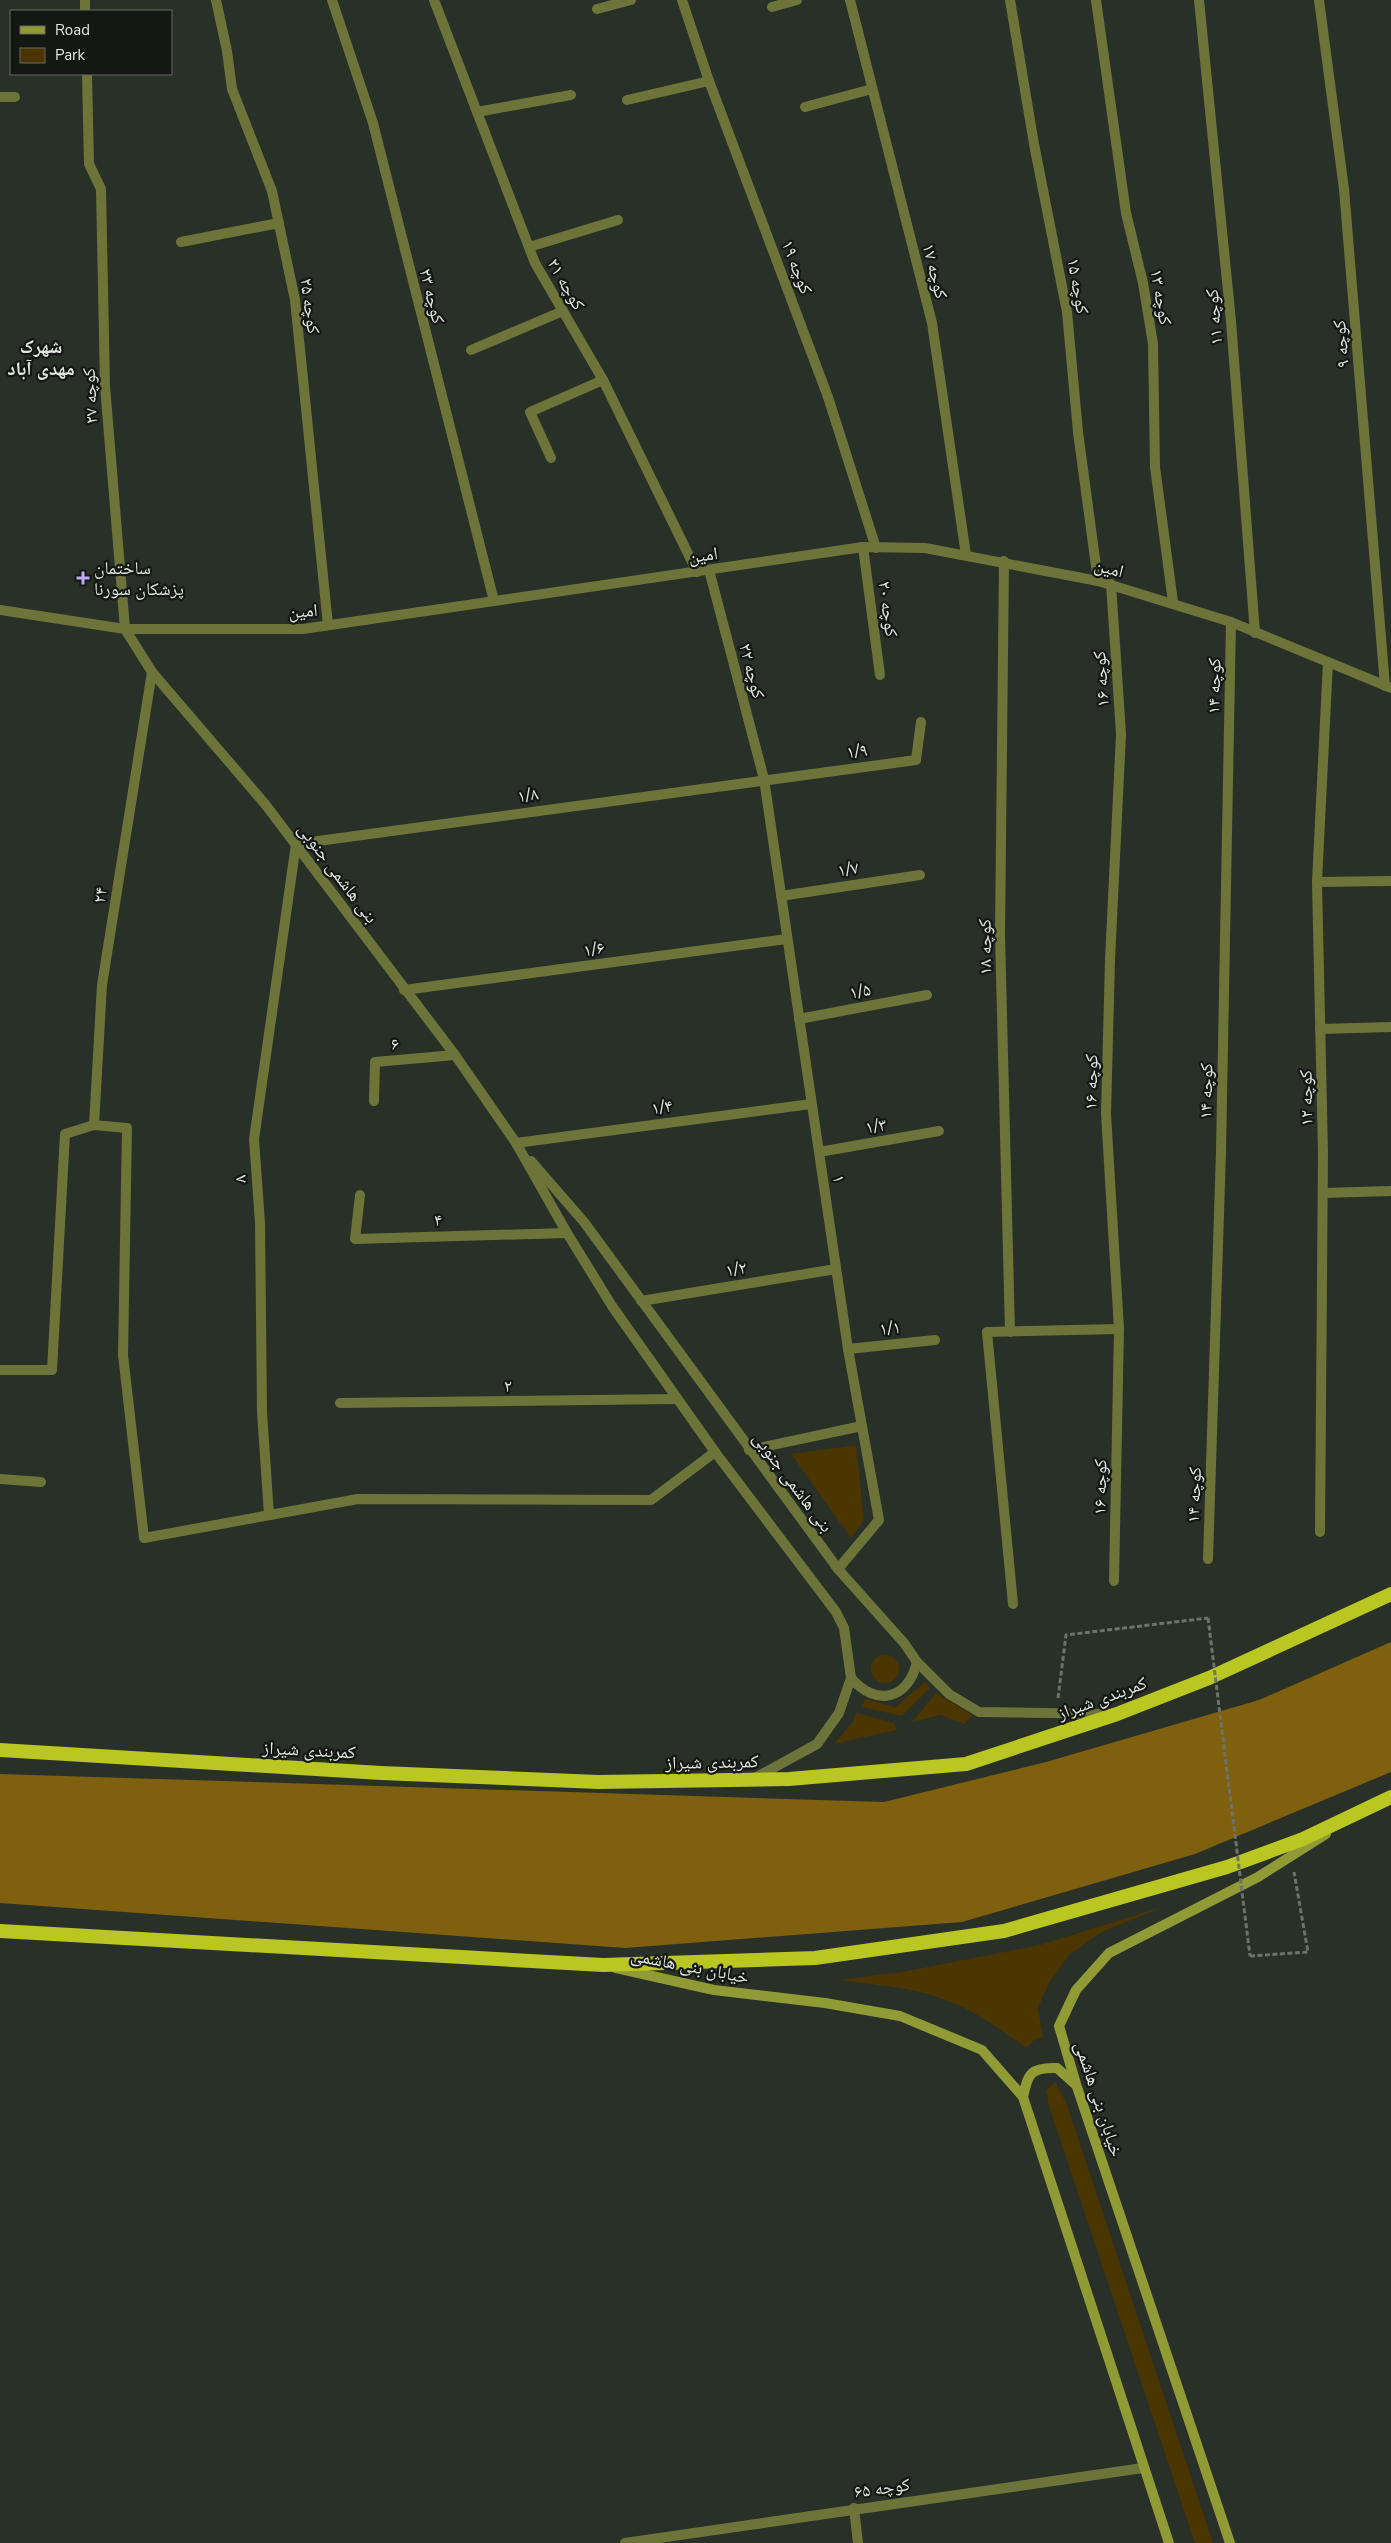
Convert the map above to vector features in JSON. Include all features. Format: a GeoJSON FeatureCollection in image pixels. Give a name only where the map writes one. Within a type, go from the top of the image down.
{"type":"FeatureCollection","features":[{"type":"Feature","properties":{"kind":"highway","name":"کمربندی شیراز"},"geometry":{"type":"LineString","coordinates":[[0,1750],[381,1773],[598,1782],[789,1779],[966,1764],[1117,1714],[1210,1678],[1391,1594]]}},
{"type":"Feature","properties":{"kind":"highway"},"geometry":{"type":"LineString","coordinates":[[0,1931],[603,1965],[815,1958],[1004,1931],[1227,1866],[1303,1839],[1391,1797]]}},
{"type":"Feature","properties":{"kind":"main road","name":"خیابان بنی هاشمی"},"geometry":{"type":"LineString","coordinates":[[1230,2543],[1076,2084],[1059,2026],[1076,1990],[1109,1953],[1258,1877],[1362,1811]]}},
{"type":"Feature","properties":{"kind":"main road","name":"خیابان بنی هاشمی"},"geometry":{"type":"LineString","coordinates":[[603,1965],[714,1990],[824,2003],[900,2016],[982,2050],[1022,2097],[1169,2543]]}},
{"type":"Feature","properties":{"kind":"main road"},"geometry":{"type":"LineString","coordinates":[[1022,2097],[1027,2076],[1039,2068],[1057,2068],[1076,2084]]}},
{"type":"Feature","properties":{"kind":"street","name":"کوچه ۲۵"},"geometry":{"type":"LineString","coordinates":[[216,0],[232,89],[272,191],[295,300],[328,625]]}},
{"type":"Feature","properties":{"kind":"street","name":"کوچه ۲۳"},"geometry":{"type":"LineString","coordinates":[[332,0],[373,123],[494,601]]}},
{"type":"Feature","properties":{"kind":"street","name":"کوچه ۲۱"},"geometry":{"type":"LineString","coordinates":[[434,0],[535,263],[603,380],[697,572]]}},
{"type":"Feature","properties":{"kind":"street"},"geometry":{"type":"LineString","coordinates":[[596,9],[631,0]]}},
{"type":"Feature","properties":{"kind":"street","name":"کوچه ۱۹"},"geometry":{"type":"LineString","coordinates":[[682,0],[709,81],[828,397],[876,548]]}},
{"type":"Feature","properties":{"kind":"street"},"geometry":{"type":"LineString","coordinates":[[772,7],[796,0]]}},
{"type":"Feature","properties":{"kind":"street","name":"کوچه ۱۷"},"geometry":{"type":"LineString","coordinates":[[850,0],[932,323],[966,555]]}},
{"type":"Feature","properties":{"kind":"street","name":"کوچه ۱۵"},"geometry":{"type":"LineString","coordinates":[[1010,0],[1034,144],[1067,312],[1078,432],[1098,581]]}},
{"type":"Feature","properties":{"kind":"street","name":"کوچه ۱۳"},"geometry":{"type":"LineString","coordinates":[[1096,0],[1126,212],[1143,283],[1153,344],[1155,467],[1173,602]]}},
{"type":"Feature","properties":{"kind":"street","name":"کوچه ۱۱"},"geometry":{"type":"LineString","coordinates":[[1198,0],[1231,321],[1255,633]]}},
{"type":"Feature","properties":{"kind":"street","name":"کوچه ۹"},"geometry":{"type":"LineString","coordinates":[[1319,0],[1344,189],[1388,687]]}},
{"type":"Feature","properties":{"kind":"street","name":"کوچه ۲۷"},"geometry":{"type":"LineString","coordinates":[[87,75],[89,164],[101,189],[105,386],[125,629]]}},
{"type":"Feature","properties":{"kind":"street"},"geometry":{"type":"LineString","coordinates":[[627,100],[709,81]]}},
{"type":"Feature","properties":{"kind":"street"},"geometry":{"type":"LineString","coordinates":[[804,107],[872,89]]}},
{"type":"Feature","properties":{"kind":"street"},"geometry":{"type":"LineString","coordinates":[[477,112],[571,95]]}},
{"type":"Feature","properties":{"kind":"street"},"geometry":{"type":"LineString","coordinates":[[0,97],[15,97]]}},
{"type":"Feature","properties":{"kind":"street"},"geometry":{"type":"LineString","coordinates":[[529,247],[618,220]]}},
{"type":"Feature","properties":{"kind":"street"},"geometry":{"type":"LineString","coordinates":[[181,242],[279,224]]}},
{"type":"Feature","properties":{"kind":"street"},"geometry":{"type":"LineString","coordinates":[[471,350],[563,311]]}},
{"type":"Feature","properties":{"kind":"street"},"geometry":{"type":"LineString","coordinates":[[551,458],[530,412],[603,380]]}},
{"type":"Feature","properties":{"kind":"street","name":"امین"},"geometry":{"type":"LineString","coordinates":[[0,610],[125,629],[303,629],[863,547],[924,548],[1098,581],[1173,602],[1231,622],[1388,687]]}},
{"type":"Feature","properties":{"kind":"street","name":"کوچه ۲۰"},"geometry":{"type":"LineString","coordinates":[[863,547],[880,675]]}},
{"type":"Feature","properties":{"kind":"street","name":"کوچه ۱۸"},"geometry":{"type":"LineString","coordinates":[[1004,562],[1000,935],[1010,1332]]}},
{"type":"Feature","properties":{"kind":"street","name":"کوچه ۲۲"},"geometry":{"type":"LineString","coordinates":[[709,570],[764,779]]}},
{"type":"Feature","properties":{"kind":"street","name":"کوچه ۱۶"},"geometry":{"type":"LineString","coordinates":[[1111,584],[1121,734],[1110,960],[1106,1114],[1119,1329],[1114,1581]]}},
{"type":"Feature","properties":{"kind":"street","name":"کوچه ۱۴"},"geometry":{"type":"LineString","coordinates":[[1208,1559],[1221,1141],[1231,622]]}},
{"type":"Feature","properties":{"kind":"street","name":"بنی هاشمی جنوبی"},"geometry":{"type":"LineString","coordinates":[[125,629],[152,672],[296,844],[404,990],[455,1055],[516,1143],[566,1233],[612,1306],[715,1452],[836,1612],[844,1628],[851,1678],[839,1712],[817,1744],[752,1780]]}},
{"type":"Feature","properties":{"kind":"street","name":"کوچه ۱۲"},"geometry":{"type":"LineString","coordinates":[[1320,1532],[1323,1192],[1317,882],[1328,662]]}},
{"type":"Feature","properties":{"kind":"street","name":"۲۴"},"geometry":{"type":"LineString","coordinates":[[94,1125],[102,985],[152,672]]}},
{"type":"Feature","properties":{"kind":"street","name":"۱/۹"},"geometry":{"type":"LineString","coordinates":[[764,779],[916,760],[921,722]]}},
{"type":"Feature","properties":{"kind":"street","name":"۱/۸"},"geometry":{"type":"LineString","coordinates":[[296,844],[764,779]]}},
{"type":"Feature","properties":{"kind":"street","name":"۱"},"geometry":{"type":"LineString","coordinates":[[764,779],[848,1349],[879,1520],[838,1569]]}},
{"type":"Feature","properties":{"kind":"street","name":"۸"},"geometry":{"type":"LineString","coordinates":[[269,1515],[262,1412],[260,1223],[254,1139],[296,844]]}},
{"type":"Feature","properties":{"kind":"street","name":"۱/۷"},"geometry":{"type":"LineString","coordinates":[[781,896],[920,875]]}},
{"type":"Feature","properties":{"kind":"street"},"geometry":{"type":"LineString","coordinates":[[1317,882],[1391,881]]}},
{"type":"Feature","properties":{"kind":"street","name":"۱/۶"},"geometry":{"type":"LineString","coordinates":[[404,990],[787,939]]}},
{"type":"Feature","properties":{"kind":"street","name":"۱/۵"},"geometry":{"type":"LineString","coordinates":[[799,1019],[927,995]]}},
{"type":"Feature","properties":{"kind":"street"},"geometry":{"type":"LineString","coordinates":[[1320,1029],[1391,1027]]}},
{"type":"Feature","properties":{"kind":"street","name":"۶"},"geometry":{"type":"LineString","coordinates":[[374,1101],[376,1062],[455,1055]]}},
{"type":"Feature","properties":{"kind":"street","name":"۱/۴"},"geometry":{"type":"LineString","coordinates":[[516,1143],[811,1104]]}},
{"type":"Feature","properties":{"kind":"street"},"geometry":{"type":"LineString","coordinates":[[0,1370],[52,1370],[65,1134],[94,1125],[127,1128],[122,1355],[144,1538],[358,1499],[651,1500],[715,1452]]}},
{"type":"Feature","properties":{"kind":"street","name":"۱/۳"},"geometry":{"type":"LineString","coordinates":[[819,1152],[939,1132]]}},
{"type":"Feature","properties":{"kind":"street","name":"بنی هاشمی جنوبی"},"geometry":{"type":"LineString","coordinates":[[516,1143],[584,1222],[749,1450],[838,1569],[904,1643],[917,1662],[949,1694],[979,1712],[1117,1714]]}},
{"type":"Feature","properties":{"kind":"street"},"geometry":{"type":"LineString","coordinates":[[1323,1192],[1391,1191]]}},
{"type":"Feature","properties":{"kind":"street","name":"۴"},"geometry":{"type":"LineString","coordinates":[[360,1195],[355,1239],[566,1233]]}},
{"type":"Feature","properties":{"kind":"street","name":"۱/۲"},"geometry":{"type":"LineString","coordinates":[[641,1301],[836,1269]]}},
{"type":"Feature","properties":{"kind":"street"},"geometry":{"type":"LineString","coordinates":[[1013,1604],[987,1332],[1119,1329]]}},
{"type":"Feature","properties":{"kind":"street","name":"۱/۱"},"geometry":{"type":"LineString","coordinates":[[848,1349],[935,1340]]}},
{"type":"Feature","properties":{"kind":"street","name":"۲"},"geometry":{"type":"LineString","coordinates":[[340,1403],[677,1399]]}},
{"type":"Feature","properties":{"kind":"street"},"geometry":{"type":"LineString","coordinates":[[749,1450],[862,1426]]}},
{"type":"Feature","properties":{"kind":"street"},"geometry":{"type":"LineString","coordinates":[[0,1479],[41,1482]]}},
{"type":"Feature","properties":{"kind":"street"},"geometry":{"type":"LineString","coordinates":[[851,1678],[860,1688],[871,1695],[883,1697],[897,1693],[908,1684],[917,1662]]}},
{"type":"Feature","properties":{"kind":"street","name":"کوچه ۶۵"},"geometry":{"type":"LineString","coordinates":[[625,2543],[854,2508],[1143,2468]]}},
{"type":"Feature","properties":{"kind":"street"},"geometry":{"type":"LineString","coordinates":[[854,2508],[858,2543]]}},
{"type":"Feature","properties":{"kind":"path"},"geometry":{"type":"LineString","coordinates":[[1057,1713],[1066,1635],[1208,1618],[1250,1956],[1308,1952],[1291,1856]]}},
{"type":"Feature","properties":{"kind":"green space"},"geometry":{"type":"Polygon","coordinates":[[[856,1445],[864,1520],[851,1538],[791,1454],[856,1445]]]}},
{"type":"Feature","properties":{"kind":"green space"},"geometry":{"type":"Polygon","coordinates":[[[885,1655],[895,1659],[899,1669],[895,1679],[885,1683],[875,1679],[871,1669],[875,1659],[885,1655]]]}},
{"type":"Feature","properties":{"kind":"green space"},"geometry":{"type":"Polygon","coordinates":[[[925,1682],[930,1688],[902,1716],[862,1707],[865,1699],[895,1707],[925,1682]]]}},
{"type":"Feature","properties":{"kind":"green space"},"geometry":{"type":"Polygon","coordinates":[[[936,1693],[972,1715],[965,1724],[940,1715],[912,1722],[936,1693]]]}},
{"type":"Feature","properties":{"kind":"green space"},"geometry":{"type":"Polygon","coordinates":[[[857,1713],[894,1723],[897,1730],[834,1744],[852,1723],[857,1713]]]}},
{"type":"Feature","properties":{"kind":"green space"},"geometry":{"type":"Polygon","coordinates":[[[1165,1906],[1100,1933],[1069,1955],[1049,1983],[1038,2008],[1043,2038],[1034,2040],[1026,2048],[979,2016],[959,2005],[935,1996],[894,1987],[839,1980],[902,1972],[1040,1945],[1165,1906]]]}},
{"type":"Feature","properties":{"kind":"green space"},"geometry":{"type":"Polygon","coordinates":[[[1055,2082],[1066,2102],[1213,2543],[1195,2543],[1049,2106],[1046,2090],[1055,2082]]]}},
{"type":"Feature","properties":{"kind":"shaded area"},"geometry":{"type":"Polygon","coordinates":[[[1391,1642],[1391,1772],[1195,1854],[962,1922],[625,1948],[0,1903],[0,1774],[884,1802],[1046,1762],[1259,1700],[1391,1642]]]}},
{"type":"Feature","properties":{"kind":"place","name":"ساختمان پزشکان سورنا"},"geometry":{"type":"Point","coordinates":[83,578]}},
{"type":"Feature","properties":{"kind":"district","name":"شهرک مهدی آباد"},"geometry":{"type":"Point","coordinates":[41,357]}}]}
